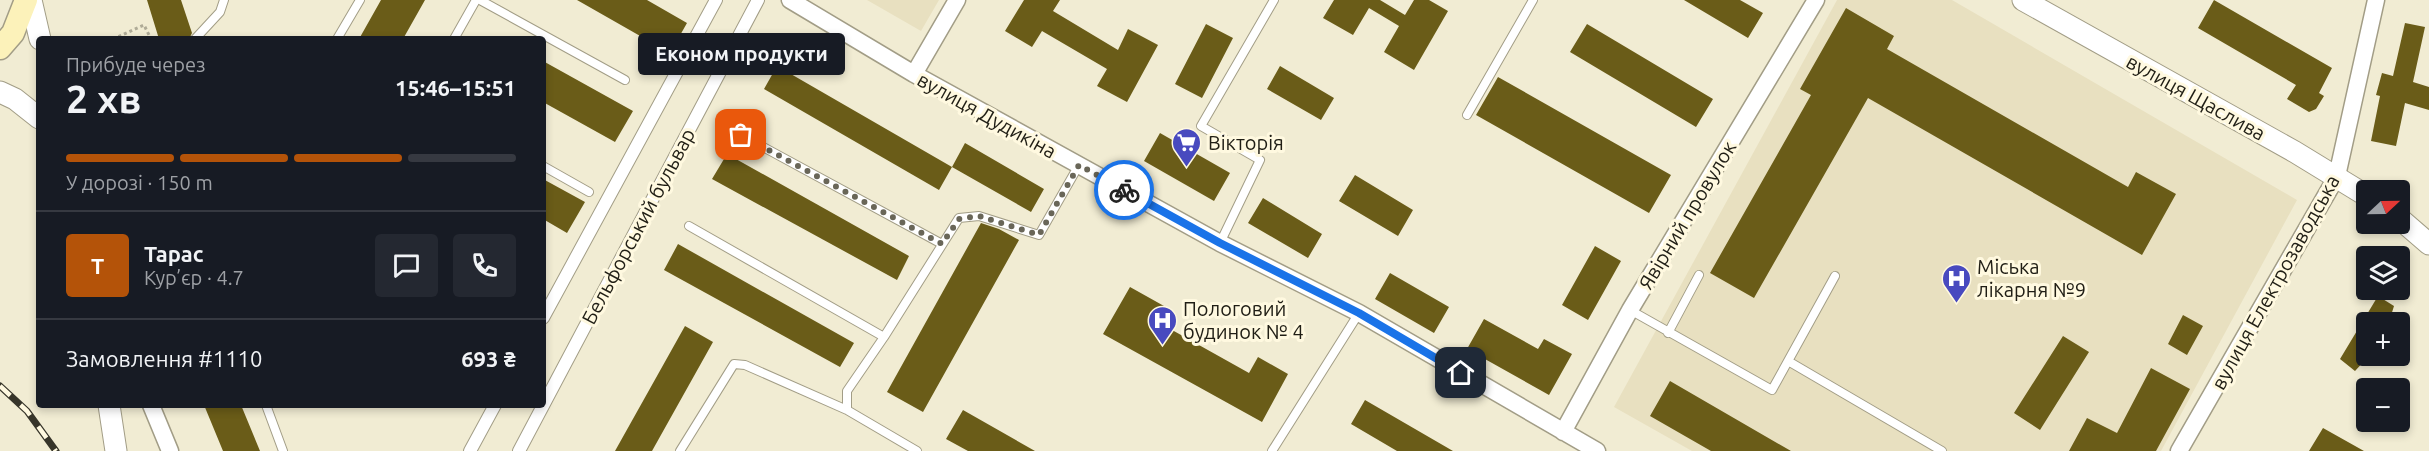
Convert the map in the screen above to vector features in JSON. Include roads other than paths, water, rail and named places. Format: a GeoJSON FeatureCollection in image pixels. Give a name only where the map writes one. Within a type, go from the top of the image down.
{"type":"FeatureCollection","features":[{"type":"Feature","properties":{"kind":"main road"},"geometry":{"type":"LineString","coordinates":[[0,48],[13,33],[26,0]]}},
{"type":"Feature","properties":{"kind":"street"},"geometry":{"type":"LineString","coordinates":[[32,0],[39,36]]}},
{"type":"Feature","properties":{"kind":"street","name":"Бельфорський бульвар"},"geometry":{"type":"LineString","coordinates":[[546,312],[716,0]]}},
{"type":"Feature","properties":{"kind":"street","name":"Бельфорський бульвар"},"geometry":{"type":"LineString","coordinates":[[546,400],[758,0]]}},
{"type":"Feature","properties":{"kind":"street","name":"вулиця Дудикіна"},"geometry":{"type":"LineString","coordinates":[[790,0],[914,74],[1220,243],[1359,313],[1597,451]]}},
{"type":"Feature","properties":{"kind":"street"},"geometry":{"type":"LineString","coordinates":[[914,74],[957,0]]}},
{"type":"Feature","properties":{"kind":"street","name":"Явірний провулок"},"geometry":{"type":"LineString","coordinates":[[1563,432],[1630,310],[1816,0]]}},
{"type":"Feature","properties":{"kind":"street","name":"вулиця Щаслива"},"geometry":{"type":"LineString","coordinates":[[2023,0],[2356,189]]}},
{"type":"Feature","properties":{"kind":"street","name":"вулиця Електрозаводська"},"geometry":{"type":"LineString","coordinates":[[2179,451],[2337,176],[2376,0]]}},
{"type":"Feature","properties":{"kind":"street"},"geometry":{"type":"LineString","coordinates":[[0,92],[15,99],[36,116]]}},
{"type":"Feature","properties":{"kind":"street"},"geometry":{"type":"LineString","coordinates":[[2410,228],[2429,244]]}},
{"type":"Feature","properties":{"kind":"street"},"geometry":{"type":"LineString","coordinates":[[109,408],[116,451]]}},
{"type":"Feature","properties":{"kind":"street"},"geometry":{"type":"LineString","coordinates":[[153,408],[170,451]]}},
{"type":"Feature","properties":{"kind":"street"},"geometry":{"type":"LineString","coordinates":[[470,451],[493,408]]}},
{"type":"Feature","properties":{"kind":"street","name":"Бельфорський бульвар"},"geometry":{"type":"LineString","coordinates":[[519,451],[542,408]]}},
{"type":"Feature","properties":{"kind":"lane"},"geometry":{"type":"LineString","coordinates":[[198,36],[220,12],[224,0]]}},
{"type":"Feature","properties":{"kind":"lane"},"geometry":{"type":"LineString","coordinates":[[339,36],[360,0]]}},
{"type":"Feature","properties":{"kind":"lane"},"geometry":{"type":"LineString","coordinates":[[456,36],[478,0],[544,36]]}},
{"type":"Feature","properties":{"kind":"lane"},"geometry":{"type":"LineString","coordinates":[[1220,243],[1260,160],[1201,126],[1274,0]]}},
{"type":"Feature","properties":{"kind":"lane"},"geometry":{"type":"LineString","coordinates":[[1467,115],[1533,0]]}},
{"type":"Feature","properties":{"kind":"lane"},"geometry":{"type":"LineString","coordinates":[[546,37],[625,80]]}},
{"type":"Feature","properties":{"kind":"lane"},"geometry":{"type":"LineString","coordinates":[[741,135],[942,244]]}},
{"type":"Feature","properties":{"kind":"lane"},"geometry":{"type":"LineString","coordinates":[[848,410],[847,391],[959,219],[972,215],[1039,235],[1079,165]]}},
{"type":"Feature","properties":{"kind":"lane"},"geometry":{"type":"LineString","coordinates":[[546,168],[589,192]]}},
{"type":"Feature","properties":{"kind":"lane"},"geometry":{"type":"LineString","coordinates":[[689,226],[884,337]]}},
{"type":"Feature","properties":{"kind":"lane"},"geometry":{"type":"LineString","coordinates":[[1668,333],[1699,275]]}},
{"type":"Feature","properties":{"kind":"lane"},"geometry":{"type":"LineString","coordinates":[[1630,310],[1772,390],[1835,276]]}},
{"type":"Feature","properties":{"kind":"lane"},"geometry":{"type":"LineString","coordinates":[[1272,451],[1359,313]]}},
{"type":"Feature","properties":{"kind":"lane"},"geometry":{"type":"LineString","coordinates":[[1788,361],[1942,451]]}},
{"type":"Feature","properties":{"kind":"lane"},"geometry":{"type":"LineString","coordinates":[[681,451],[734,364],[745,365],[848,410],[917,451]]}},
{"type":"Feature","properties":{"kind":"lane"},"geometry":{"type":"LineString","coordinates":[[267,408],[283,451]]}},
{"type":"Feature","properties":{"kind":"railway"},"geometry":{"type":"LineString","coordinates":[[0,386],[27,411],[56,451]]}},
{"type":"Feature","properties":{"kind":"place","name":"Економ продукти"},"geometry":{"type":"Point","coordinates":[741,135]}},
{"type":"Feature","properties":{"kind":"place","name":"Вікторія"},"geometry":{"type":"Point","coordinates":[1187,168]}},
{"type":"Feature","properties":{"kind":"place","name":"Міська лікарня №9"},"geometry":{"type":"Point","coordinates":[1956,304]}},
{"type":"Feature","properties":{"kind":"place","name":"Пологовий будинок № 4"},"geometry":{"type":"Point","coordinates":[1162,346]}}]}
